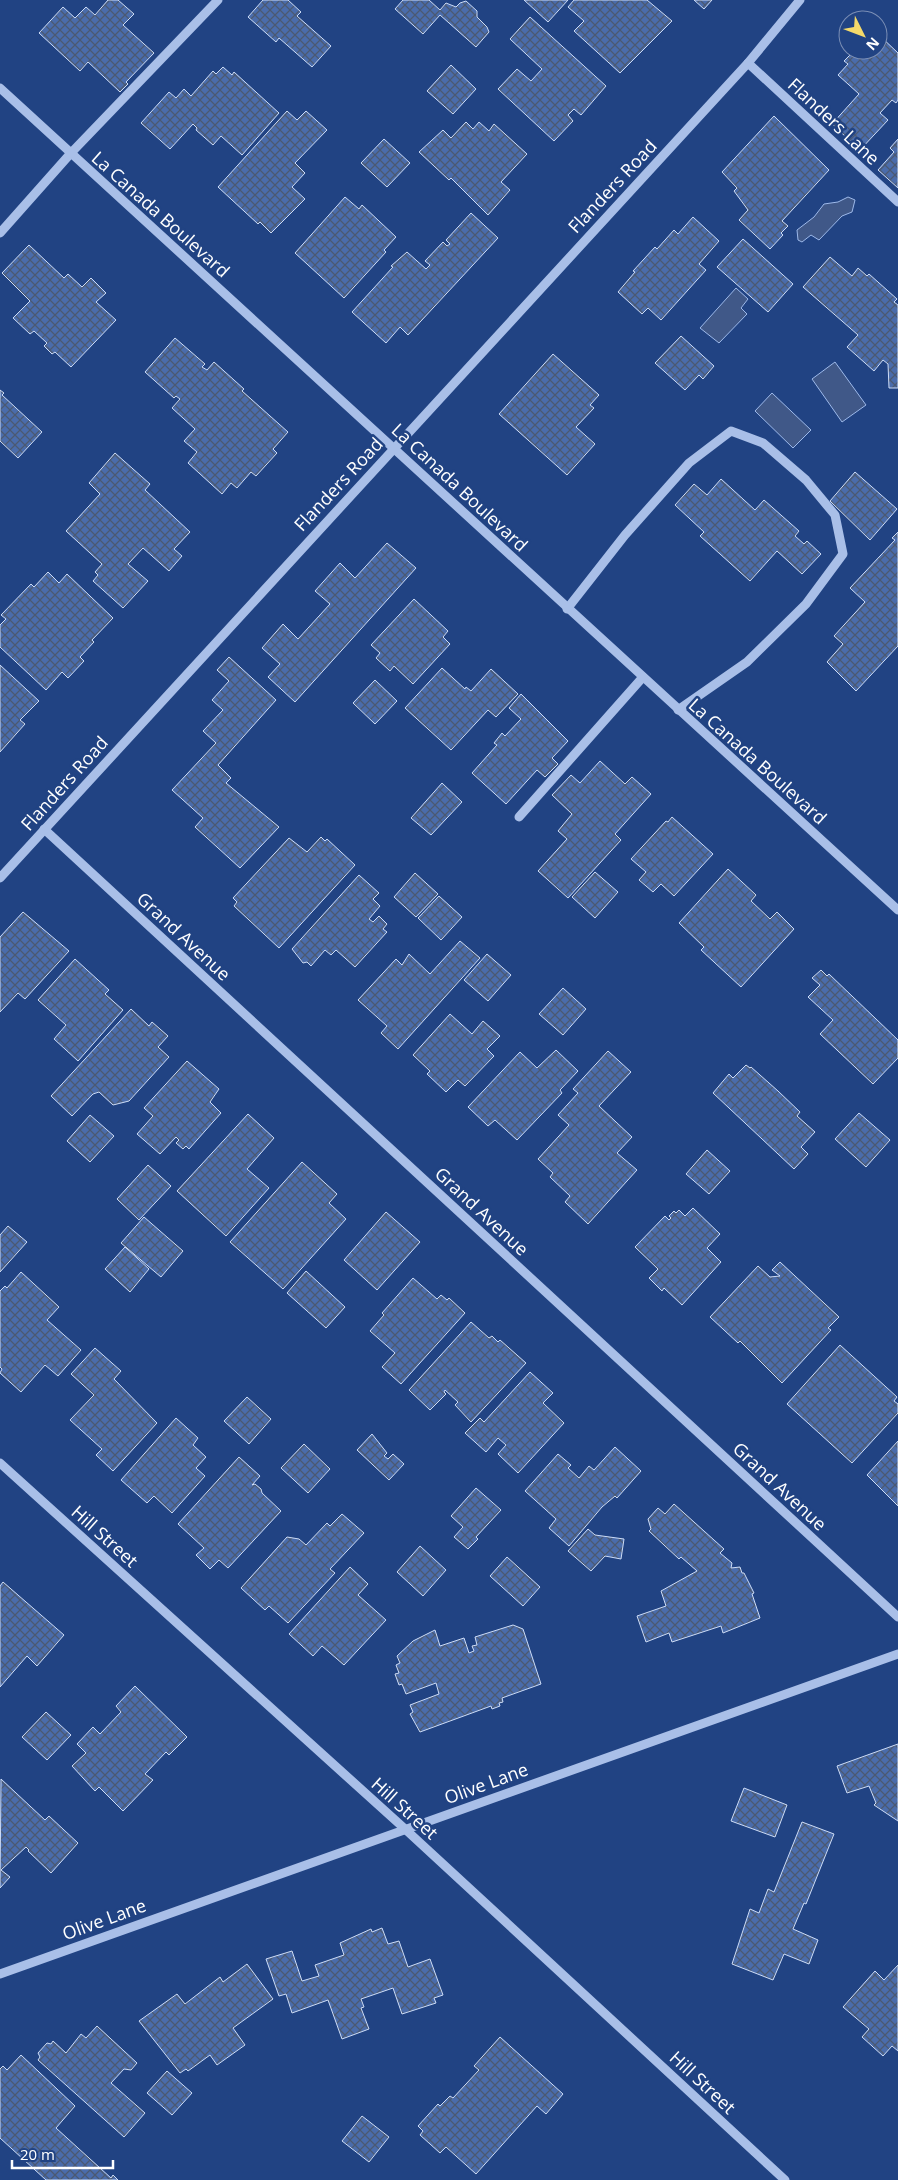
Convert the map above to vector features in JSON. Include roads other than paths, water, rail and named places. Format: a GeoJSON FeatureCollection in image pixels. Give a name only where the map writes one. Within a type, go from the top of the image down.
{"type":"FeatureCollection","features":[{"type":"Feature","properties":{"kind":"street"},"geometry":{"type":"LineString","coordinates":[[0,234],[71,153],[218,0]]}},
{"type":"Feature","properties":{"kind":"street","name":"Flanders Road"},"geometry":{"type":"LineString","coordinates":[[0,878],[748,63],[800,0]]}},
{"type":"Feature","properties":{"kind":"street","name":"Flanders Lane"},"geometry":{"type":"LineString","coordinates":[[748,63],[898,202]]}},
{"type":"Feature","properties":{"kind":"street","name":"La Canada Boulevard"},"geometry":{"type":"LineString","coordinates":[[0,88],[898,910]]}},
{"type":"Feature","properties":{"kind":"street"},"geometry":{"type":"LineString","coordinates":[[567,608],[625,534],[689,463],[731,431],[763,443],[806,480],[835,515],[843,554],[806,604],[747,662],[678,710]]}},
{"type":"Feature","properties":{"kind":"street"},"geometry":{"type":"LineString","coordinates":[[519,817],[643,677]]}},
{"type":"Feature","properties":{"kind":"street","name":"Grand Avenue"},"geometry":{"type":"LineString","coordinates":[[44,829],[898,1617]]}},
{"type":"Feature","properties":{"kind":"street","name":"Hill Street"},"geometry":{"type":"LineString","coordinates":[[0,1463],[405,1829],[785,2180]]}},
{"type":"Feature","properties":{"kind":"street","name":"Olive Lane"},"geometry":{"type":"LineString","coordinates":[[0,1974],[898,1654]]}},
{"type":"Feature","properties":{"kind":"water"},"geometry":{"type":"Polygon","coordinates":[[[848,197],[855,200],[852,212],[842,216],[819,240],[811,235],[802,242],[798,240],[797,230],[814,217],[824,204],[838,202],[848,197]]]}},
{"type":"Feature","properties":{"kind":"water"},"geometry":{"type":"Polygon","coordinates":[[[736,288],[748,299],[741,308],[747,314],[719,343],[700,328],[736,288]]]}},
{"type":"Feature","properties":{"kind":"water"},"geometry":{"type":"Polygon","coordinates":[[[835,362],[866,405],[842,422],[812,379],[835,362]]]}},
{"type":"Feature","properties":{"kind":"water"},"geometry":{"type":"Polygon","coordinates":[[[772,393],[811,430],[793,448],[755,411],[772,393]]]}}]}
